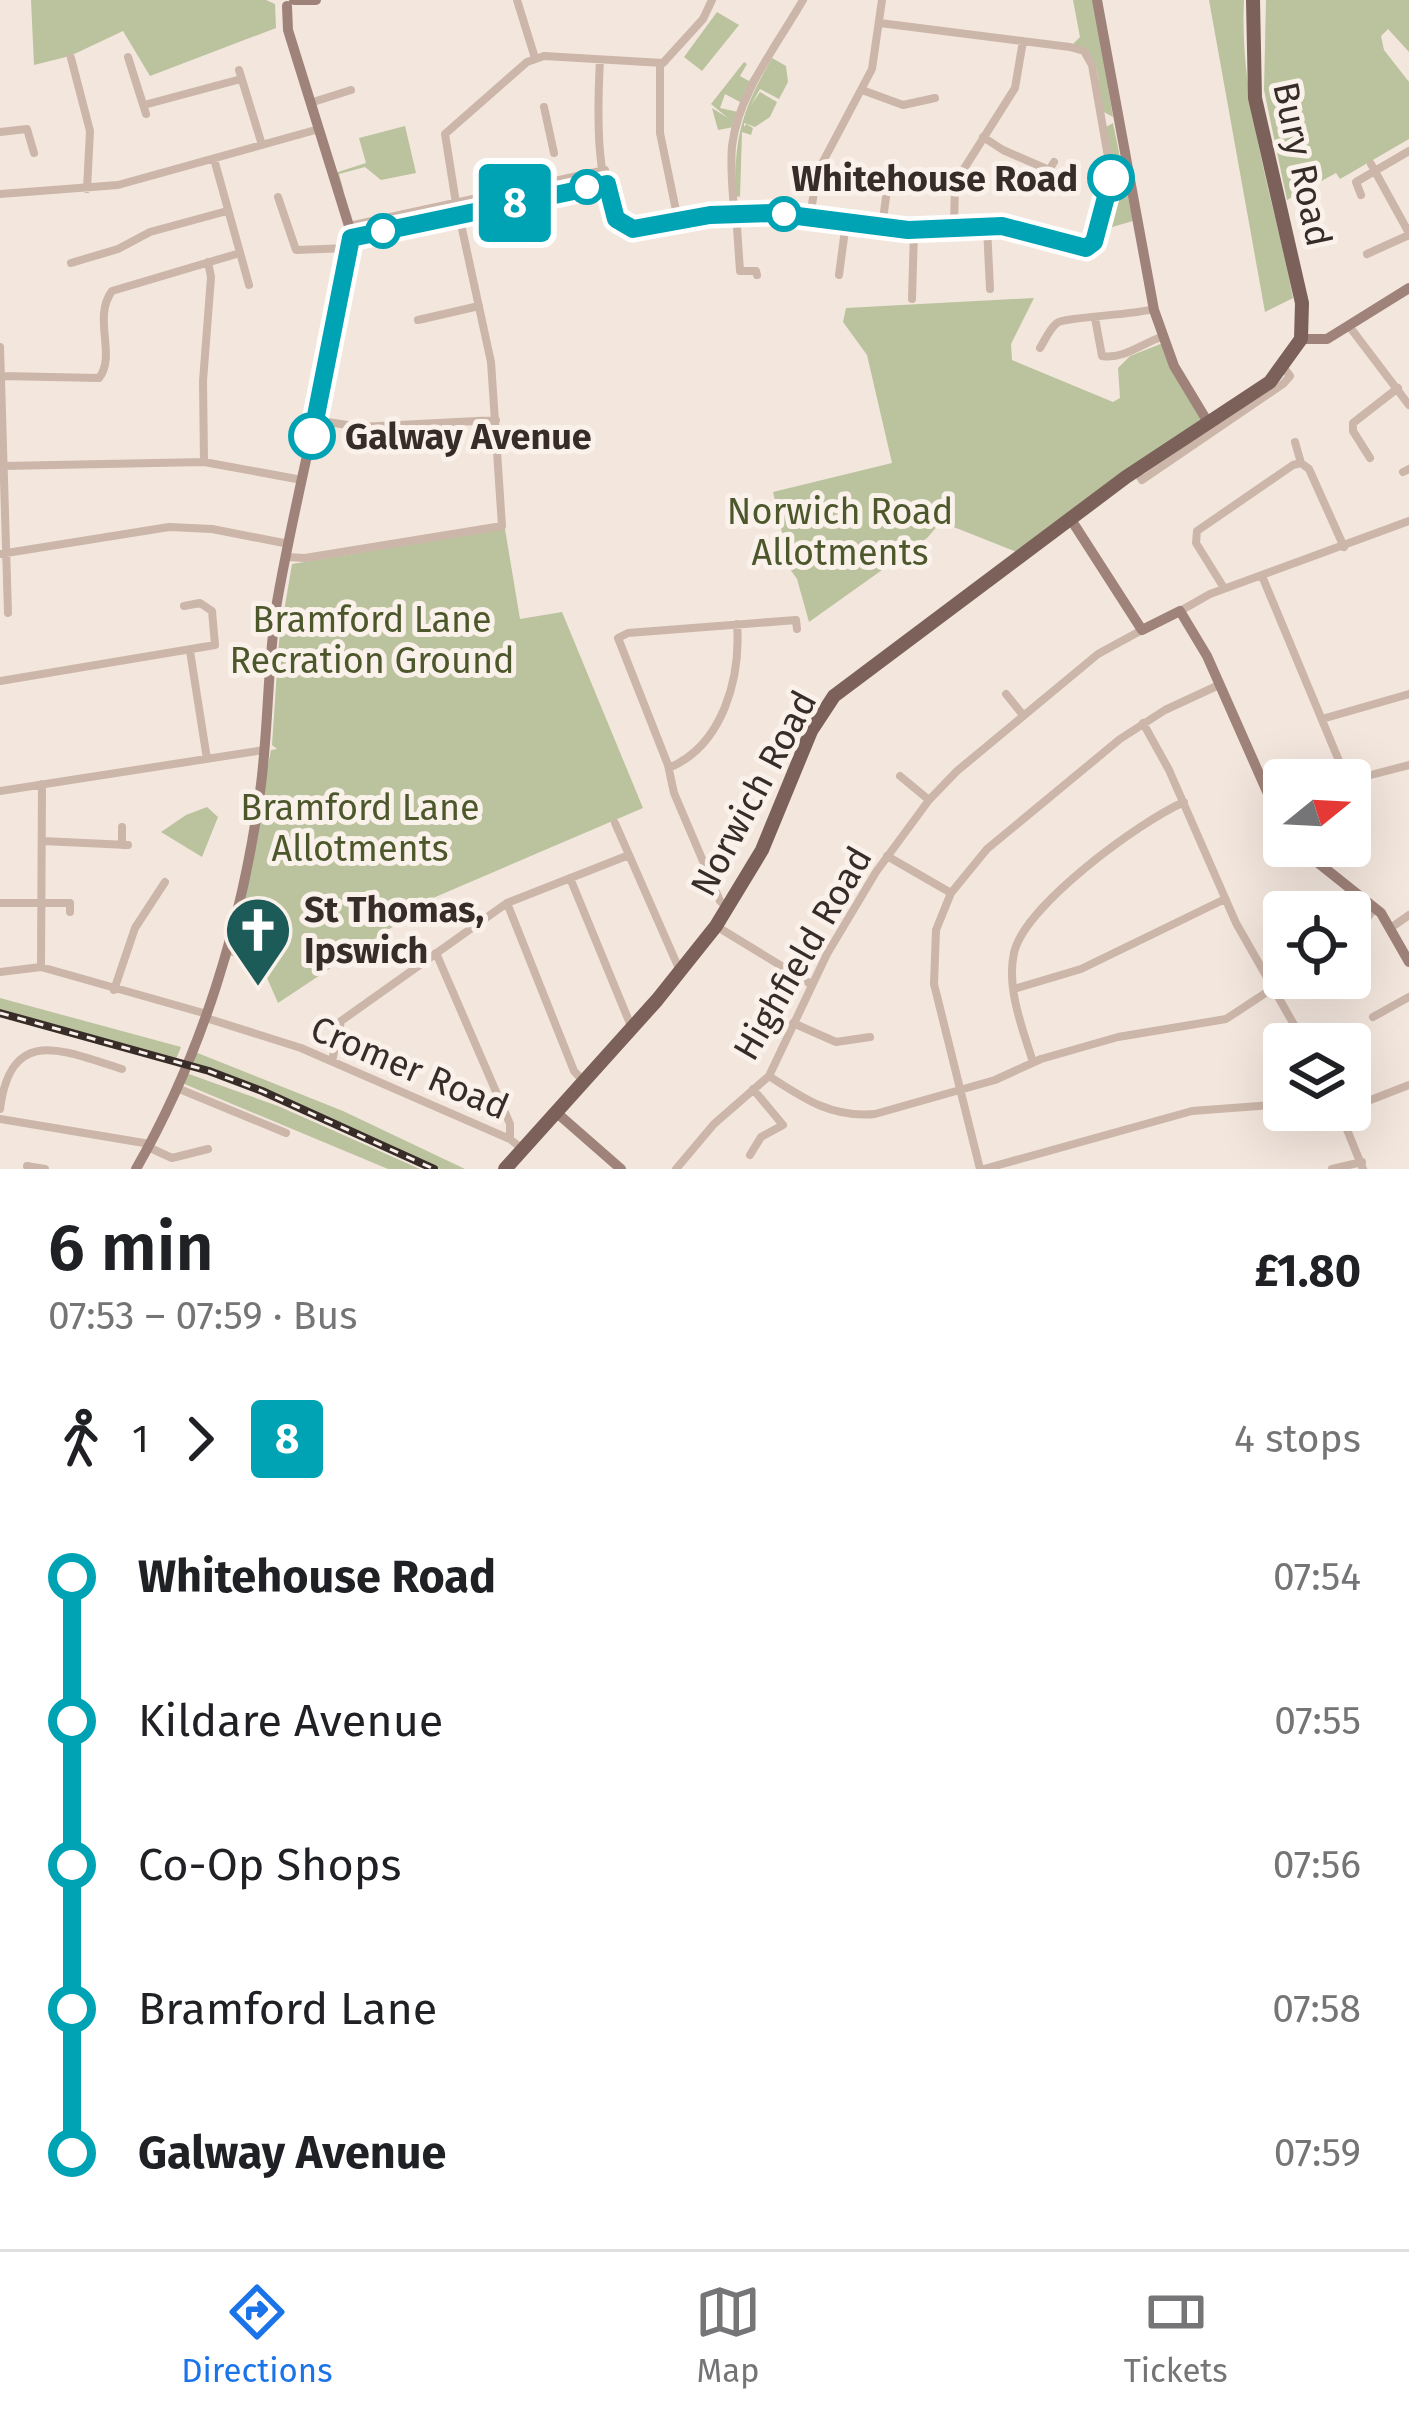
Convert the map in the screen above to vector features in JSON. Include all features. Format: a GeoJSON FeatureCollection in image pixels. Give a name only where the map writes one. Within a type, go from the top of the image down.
{"type":"FeatureCollection","features":[{"type":"Feature","properties":{"kind":"main road","name":"Bury Road"},"geometry":{"type":"LineString","coordinates":[[1253,0],[1254,88],[1300,294],[1301,339]]}},
{"type":"Feature","properties":{"kind":"main road","name":"Norwich Road"},"geometry":{"type":"LineString","coordinates":[[505,1169],[516,1144],[557,1113],[716,926],[773,827],[814,726],[834,696],[1101,495],[1265,387],[1284,368],[1301,339]]}},
{"type":"Feature","properties":{"kind":"street"},"geometry":{"type":"LineString","coordinates":[[136,1169],[206,1016],[240,897],[266,750],[272,639],[350,238],[288,30],[289,2],[316,0]]}},
{"type":"Feature","properties":{"kind":"street"},"geometry":{"type":"LineString","coordinates":[[517,0],[535,58]]}},
{"type":"Feature","properties":{"kind":"street"},"geometry":{"type":"LineString","coordinates":[[457,203],[444,140],[447,128],[535,58],[660,64],[675,54],[704,19],[712,0]]}},
{"type":"Feature","properties":{"kind":"street"},"geometry":{"type":"LineString","coordinates":[[757,275],[756,271],[740,272],[732,148],[747,98],[802,0]]}},
{"type":"Feature","properties":{"kind":"street"},"geometry":{"type":"LineString","coordinates":[[810,217],[819,170],[874,62],[882,0]]}},
{"type":"Feature","properties":{"kind":"street"},"geometry":{"type":"LineString","coordinates":[[1097,0],[1154,309],[1174,366],[1209,424]]}},
{"type":"Feature","properties":{"kind":"street"},"geometry":{"type":"LineString","coordinates":[[600,61],[597,122],[613,213],[624,226],[638,229],[735,213],[914,230],[1010,228],[1082,248],[1093,244],[1111,178],[1088,56],[1075,48],[880,23]]}},
{"type":"Feature","properties":{"kind":"street"},"geometry":{"type":"LineString","coordinates":[[954,229],[955,183],[1016,84],[1023,41]]}},
{"type":"Feature","properties":{"kind":"street"},"geometry":{"type":"LineString","coordinates":[[127,57],[145,110],[240,75],[262,146]]}},
{"type":"Feature","properties":{"kind":"street"},"geometry":{"type":"LineString","coordinates":[[71,58],[90,130],[87,189]]}},
{"type":"Feature","properties":{"kind":"street"},"geometry":{"type":"LineString","coordinates":[[660,64],[660,133],[678,220]]}},
{"type":"Feature","properties":{"kind":"street"},"geometry":{"type":"LineString","coordinates":[[310,103],[351,90]]}},
{"type":"Feature","properties":{"kind":"street"},"geometry":{"type":"LineString","coordinates":[[862,90],[903,105],[937,97]]}},
{"type":"Feature","properties":{"kind":"street"},"geometry":{"type":"LineString","coordinates":[[544,107],[554,154]]}},
{"type":"Feature","properties":{"kind":"street"},"geometry":{"type":"LineString","coordinates":[[1102,121],[1119,119]]}},
{"type":"Feature","properties":{"kind":"street"},"geometry":{"type":"LineString","coordinates":[[0,132],[27,129],[34,153]]}},
{"type":"Feature","properties":{"kind":"street"},"geometry":{"type":"LineString","coordinates":[[0,194],[126,184],[319,129]]}},
{"type":"Feature","properties":{"kind":"street"},"geometry":{"type":"LineString","coordinates":[[983,136],[1049,170]]}},
{"type":"Feature","properties":{"kind":"street"},"geometry":{"type":"LineString","coordinates":[[1361,195],[1356,182],[1409,151]]}},
{"type":"Feature","properties":{"kind":"street"},"geometry":{"type":"LineString","coordinates":[[214,159],[245,280]]}},
{"type":"Feature","properties":{"kind":"street"},"geometry":{"type":"LineString","coordinates":[[1366,254],[1409,234],[1373,168]]}},
{"type":"Feature","properties":{"kind":"street"},"geometry":{"type":"LineString","coordinates":[[350,238],[428,209],[605,170]]}},
{"type":"Feature","properties":{"kind":"street"},"geometry":{"type":"LineString","coordinates":[[277,202],[296,250],[607,184]]}},
{"type":"Feature","properties":{"kind":"street"},"geometry":{"type":"LineString","coordinates":[[883,227],[886,193]]}},
{"type":"Feature","properties":{"kind":"street"},"geometry":{"type":"LineString","coordinates":[[486,196],[489,208]]}},
{"type":"Feature","properties":{"kind":"street"},"geometry":{"type":"LineString","coordinates":[[428,209],[430,221]]}},
{"type":"Feature","properties":{"kind":"street"},"geometry":{"type":"LineString","coordinates":[[71,262],[121,248],[150,232],[227,211]]}},
{"type":"Feature","properties":{"kind":"street"},"geometry":{"type":"LineString","coordinates":[[3,554],[169,527],[212,529],[304,558],[502,526],[490,362],[459,215]]}},
{"type":"Feature","properties":{"kind":"street"},"geometry":{"type":"LineString","coordinates":[[838,275],[846,223]]}},
{"type":"Feature","properties":{"kind":"street"},"geometry":{"type":"LineString","coordinates":[[987,227],[990,289]]}},
{"type":"Feature","properties":{"kind":"street"},"geometry":{"type":"LineString","coordinates":[[912,299],[914,230]]}},
{"type":"Feature","properties":{"kind":"street"},"geometry":{"type":"LineString","coordinates":[[1,376],[104,381],[105,301],[117,288],[149,273],[239,253]]}},
{"type":"Feature","properties":{"kind":"street"},"geometry":{"type":"LineString","coordinates":[[204,462],[208,262]]}},
{"type":"Feature","properties":{"kind":"street"},"geometry":{"type":"LineString","coordinates":[[1301,339],[1324,340],[1409,288]]}},
{"type":"Feature","properties":{"kind":"street"},"geometry":{"type":"LineString","coordinates":[[418,320],[479,306]]}},
{"type":"Feature","properties":{"kind":"street"},"geometry":{"type":"LineString","coordinates":[[1040,348],[1058,322],[1154,309]]}},
{"type":"Feature","properties":{"kind":"street"},"geometry":{"type":"LineString","coordinates":[[1094,318],[1102,356],[1107,358],[1162,337]]}},
{"type":"Feature","properties":{"kind":"street"},"geometry":{"type":"LineString","coordinates":[[1348,325],[1405,396],[1353,423],[1370,458]]}},
{"type":"Feature","properties":{"kind":"street"},"geometry":{"type":"LineString","coordinates":[[0,347],[8,613]]}},
{"type":"Feature","properties":{"kind":"street","name":"Norwich Road"},"geometry":{"type":"LineString","coordinates":[[1133,474],[1142,480],[1285,382],[1290,376],[1284,368]]}},
{"type":"Feature","properties":{"kind":"street"},"geometry":{"type":"LineString","coordinates":[[315,420],[360,427],[496,421]]}},
{"type":"Feature","properties":{"kind":"street"},"geometry":{"type":"LineString","coordinates":[[1295,442],[1344,547]]}},
{"type":"Feature","properties":{"kind":"street"},"geometry":{"type":"LineString","coordinates":[[4,466],[204,462],[302,480]]}},
{"type":"Feature","properties":{"kind":"street"},"geometry":{"type":"LineString","coordinates":[[1225,589],[1196,543],[1197,531],[1301,463]]}},
{"type":"Feature","properties":{"kind":"street"},"geometry":{"type":"LineString","coordinates":[[1070,518],[1142,630],[1189,603],[1409,521]]}},
{"type":"Feature","properties":{"kind":"street"},"geometry":{"type":"LineString","coordinates":[[1262,576],[1345,770],[1363,778],[1409,765]]}},
{"type":"Feature","properties":{"kind":"street"},"geometry":{"type":"LineString","coordinates":[[0,681],[215,645],[212,610],[207,604],[184,606]]}},
{"type":"Feature","properties":{"kind":"street"},"geometry":{"type":"LineString","coordinates":[[1180,611],[1263,783]]}},
{"type":"Feature","properties":{"kind":"street"},"geometry":{"type":"LineString","coordinates":[[728,908],[718,896],[675,796],[669,768],[618,638],[628,633],[796,620],[797,628]]}},
{"type":"Feature","properties":{"kind":"street"},"geometry":{"type":"LineString","coordinates":[[669,768],[697,752],[712,731],[738,670],[737,625]]}},
{"type":"Feature","properties":{"kind":"street","name":"Highfield Road"},"geometry":{"type":"LineString","coordinates":[[676,1169],[714,1124],[769,1076],[812,984],[887,856],[929,800],[1098,654],[1142,630]]}},
{"type":"Feature","properties":{"kind":"street"},"geometry":{"type":"LineString","coordinates":[[190,651],[207,759]]}},
{"type":"Feature","properties":{"kind":"street"},"geometry":{"type":"LineString","coordinates":[[1219,686],[1143,723],[987,849],[951,893],[936,930],[933,975],[938,1011],[982,1169],[1192,1112],[1263,1105]]}},
{"type":"Feature","properties":{"kind":"street"},"geometry":{"type":"LineString","coordinates":[[1006,694],[1023,715]]}},
{"type":"Feature","properties":{"kind":"street"},"geometry":{"type":"LineString","coordinates":[[1322,719],[1409,694]]}},
{"type":"Feature","properties":{"kind":"street"},"geometry":{"type":"LineString","coordinates":[[1143,723],[1184,802],[1225,899],[1263,968]]}},
{"type":"Feature","properties":{"kind":"street"},"geometry":{"type":"LineString","coordinates":[[0,791],[266,750]]}},
{"type":"Feature","properties":{"kind":"street"},"geometry":{"type":"LineString","coordinates":[[900,776],[929,800]]}},
{"type":"Feature","properties":{"kind":"street"},"geometry":{"type":"LineString","coordinates":[[0,972],[41,967],[42,784]]}},
{"type":"Feature","properties":{"kind":"street"},"geometry":{"type":"LineString","coordinates":[[1033,1062],[1014,989],[1013,956],[1028,921],[1133,830],[1184,802]]}},
{"type":"Feature","properties":{"kind":"street"},"geometry":{"type":"LineString","coordinates":[[615,823],[681,972]]}},
{"type":"Feature","properties":{"kind":"street"},"geometry":{"type":"LineString","coordinates":[[42,841],[125,845],[122,827]]}},
{"type":"Feature","properties":{"kind":"street"},"geometry":{"type":"LineString","coordinates":[[332,1061],[341,1021],[507,903],[629,855]]}},
{"type":"Feature","properties":{"kind":"street"},"geometry":{"type":"LineString","coordinates":[[887,856],[951,893]]}},
{"type":"Feature","properties":{"kind":"street"},"geometry":{"type":"LineString","coordinates":[[1324,867],[1376,907],[1409,962]]}},
{"type":"Feature","properties":{"kind":"street"},"geometry":{"type":"LineString","coordinates":[[570,878],[633,1028]]}},
{"type":"Feature","properties":{"kind":"street"},"geometry":{"type":"LineString","coordinates":[[114,990],[134,928],[165,882]]}},
{"type":"Feature","properties":{"kind":"street"},"geometry":{"type":"LineString","coordinates":[[1014,989],[1090,965],[1225,899]]}},
{"type":"Feature","properties":{"kind":"street"},"geometry":{"type":"LineString","coordinates":[[0,903],[70,903],[70,912]]}},
{"type":"Feature","properties":{"kind":"street"},"geometry":{"type":"LineString","coordinates":[[507,903],[574,1071],[584,1082]]}},
{"type":"Feature","properties":{"kind":"street"},"geometry":{"type":"LineString","coordinates":[[1371,914],[1376,907]]}},
{"type":"Feature","properties":{"kind":"street"},"geometry":{"type":"LineString","coordinates":[[1392,927],[1409,915]]}},
{"type":"Feature","properties":{"kind":"street"},"geometry":{"type":"LineString","coordinates":[[716,926],[812,984]]}},
{"type":"Feature","properties":{"kind":"street"},"geometry":{"type":"LineString","coordinates":[[436,953],[516,1144]]}},
{"type":"Feature","properties":{"kind":"street","name":"Cromer Road"},"geometry":{"type":"LineString","coordinates":[[41,967],[206,1016],[332,1061],[516,1144]]}},
{"type":"Feature","properties":{"kind":"street"},"geometry":{"type":"LineString","coordinates":[[769,1076],[824,1109],[858,1115],[1001,1077],[1033,1062],[1134,1033],[1226,1019],[1263,995]]}},
{"type":"Feature","properties":{"kind":"street"},"geometry":{"type":"LineString","coordinates":[[1373,1017],[1409,997]]}},
{"type":"Feature","properties":{"kind":"street"},"geometry":{"type":"LineString","coordinates":[[793,1023],[836,1042],[870,1037]]}},
{"type":"Feature","properties":{"kind":"street"},"geometry":{"type":"LineString","coordinates":[[0,1109],[4,1077],[20,1058],[40,1049],[122,1069]]}},
{"type":"Feature","properties":{"kind":"street"},"geometry":{"type":"LineString","coordinates":[[1371,1100],[1409,1085]]}},
{"type":"Feature","properties":{"kind":"street"},"geometry":{"type":"LineString","coordinates":[[177,1088],[286,1133]]}},
{"type":"Feature","properties":{"kind":"street"},"geometry":{"type":"LineString","coordinates":[[750,1155],[761,1137],[784,1125],[753,1089]]}},
{"type":"Feature","properties":{"kind":"street"},"geometry":{"type":"LineString","coordinates":[[557,1113],[621,1169]]}},
{"type":"Feature","properties":{"kind":"street"},"geometry":{"type":"LineString","coordinates":[[0,1119],[149,1145],[172,1158],[208,1149]]}},
{"type":"Feature","properties":{"kind":"street"},"geometry":{"type":"LineString","coordinates":[[1332,1169],[1362,1166],[1351,1131]]}},
{"type":"Feature","properties":{"kind":"street"},"geometry":{"type":"LineString","coordinates":[[27,1166],[45,1169]]}},
{"type":"Feature","properties":{"kind":"green space"},"geometry":{"type":"Polygon","coordinates":[[[31,0],[266,0],[275,4],[276,28],[150,76],[123,31],[70,56],[34,65],[31,0]]]}},
{"type":"Feature","properties":{"kind":"green space"},"geometry":{"type":"Polygon","coordinates":[[[1073,0],[1094,0],[1113,117],[1102,111],[1094,62],[1072,45],[1080,37],[1073,0]]]}},
{"type":"Feature","properties":{"kind":"green space"},"geometry":{"type":"Polygon","coordinates":[[[1209,0],[1244,0],[1252,113],[1293,298],[1265,312],[1209,0]]]}},
{"type":"Feature","properties":{"kind":"green space"},"geometry":{"type":"Polygon","coordinates":[[[1266,0],[1409,0],[1409,52],[1388,29],[1381,36],[1384,50],[1409,82],[1409,139],[1340,179],[1336,173],[1287,200],[1264,90],[1266,0]]]}},
{"type":"Feature","properties":{"kind":"green space"},"geometry":{"type":"Polygon","coordinates":[[[717,12],[739,25],[702,71],[684,57],[717,12]]]}},
{"type":"Feature","properties":{"kind":"green space"},"geometry":{"type":"Polygon","coordinates":[[[772,58],[786,66],[788,82],[779,99],[760,89],[751,105],[760,92],[777,102],[770,117],[755,127],[744,123],[753,128],[751,135],[742,132],[740,197],[736,196],[739,137],[748,106],[772,58]]]}},
{"type":"Feature","properties":{"kind":"green space"},"geometry":{"type":"Polygon","coordinates":[[[744,62],[740,76],[749,81],[760,64],[742,103],[725,94],[720,108],[738,112],[734,127],[718,130],[712,108],[728,118],[711,104],[744,62]]]}},
{"type":"Feature","properties":{"kind":"green space"},"geometry":{"type":"Polygon","coordinates":[[[1113,123],[1133,221],[1102,230],[1115,177],[1106,127],[1113,123]]]}},
{"type":"Feature","properties":{"kind":"green space"},"geometry":{"type":"Polygon","coordinates":[[[405,126],[416,173],[381,180],[365,167],[339,174],[344,192],[335,173],[366,163],[359,138],[405,126]]]}},
{"type":"Feature","properties":{"kind":"green space","name":"Norwich Road Allotments"},"geometry":{"type":"Polygon","coordinates":[[[1034,298],[1011,344],[1012,360],[1113,402],[1120,398],[1118,368],[1130,356],[1163,343],[1209,424],[1022,554],[941,522],[927,538],[809,622],[790,569],[773,492],[892,463],[867,355],[843,322],[846,308],[1034,298]]]}},
{"type":"Feature","properties":{"kind":"green space","name":"Bramford Lane Allotments"},"geometry":{"type":"Polygon","coordinates":[[[505,529],[520,619],[562,612],[643,808],[433,898],[278,1003],[261,964],[229,955],[271,750],[277,749],[272,745],[279,641],[292,564],[505,529]]]}},
{"type":"Feature","properties":{"kind":"green space"},"geometry":{"type":"Polygon","coordinates":[[[207,807],[218,817],[202,857],[161,832],[186,815],[207,807]]]}},
{"type":"Feature","properties":{"kind":"green space"},"geometry":{"type":"Polygon","coordinates":[[[0,998],[181,1047],[176,1059],[0,1010],[0,998]]]}},
{"type":"Feature","properties":{"kind":"green space"},"geometry":{"type":"Polygon","coordinates":[[[195,1052],[343,1111],[465,1169],[440,1169],[276,1096],[190,1064],[195,1052]]]}},
{"type":"Feature","properties":{"kind":"green space"},"geometry":{"type":"Polygon","coordinates":[[[186,1073],[278,1106],[420,1169],[388,1169],[182,1083],[186,1073]]]}},
{"type":"Feature","properties":{"kind":"railway"},"geometry":{"type":"LineString","coordinates":[[0,1013],[209,1071],[434,1169]]}},
{"type":"Feature","properties":{"kind":"bus line","name":"8"},"geometry":{"type":"LineString","coordinates":[[312,436],[351,238],[607,184],[616,219],[633,229],[710,215],[774,213],[922,231],[1002,226],[1086,248],[1094,242],[1111,178]]}},
{"type":"Feature","properties":{"kind":"place","name":"Whitehouse Road"},"geometry":{"type":"Point","coordinates":[1111,178]}},
{"type":"Feature","properties":{"kind":"place","name":"Galway Avenue"},"geometry":{"type":"Point","coordinates":[312,436]}},
{"type":"Feature","properties":{"kind":"place","name":"St Thomas, Ipswich"},"geometry":{"type":"Point","coordinates":[258,989]}},
{"type":"Feature","properties":{"kind":"park label","name":"Bramford Lane Recration Ground"},"geometry":{"type":"Point","coordinates":[372,640]}}]}
